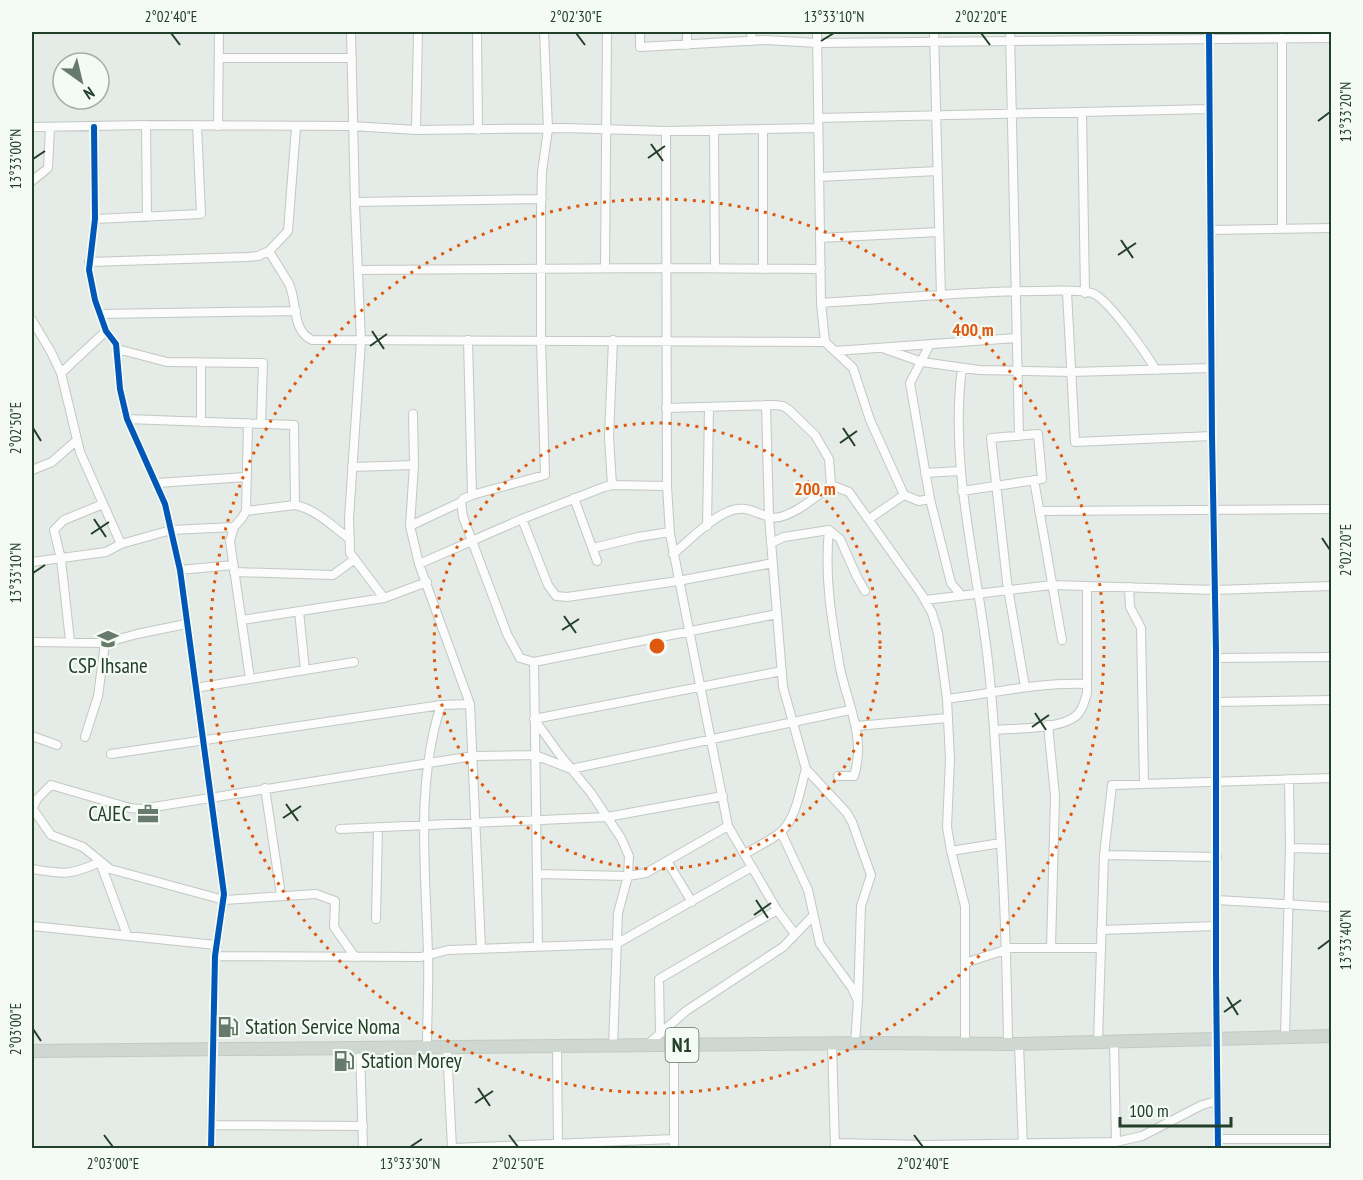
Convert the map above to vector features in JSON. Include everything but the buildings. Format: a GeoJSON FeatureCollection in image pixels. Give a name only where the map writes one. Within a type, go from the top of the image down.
{"type":"FeatureCollection","features":[{"type":"Feature","properties":{"kind":"main road","name":"N1"},"geometry":{"type":"LineString","coordinates":[[32,1051],[1014,1044],[1332,1036]]}},
{"type":"Feature","properties":{"kind":"street"},"geometry":{"type":"LineString","coordinates":[[219,32],[219,126]]}},
{"type":"Feature","properties":{"kind":"street"},"geometry":{"type":"LineString","coordinates":[[351,32],[352,126],[361,341],[352,467],[350,553],[384,598]]}},
{"type":"Feature","properties":{"kind":"street"},"geometry":{"type":"LineString","coordinates":[[416,130],[418,32]]}},
{"type":"Feature","properties":{"kind":"street"},"geometry":{"type":"LineString","coordinates":[[477,32],[478,130]]}},
{"type":"Feature","properties":{"kind":"street"},"geometry":{"type":"LineString","coordinates":[[410,526],[472,495],[545,475],[541,340],[542,199],[548,129],[544,32]]}},
{"type":"Feature","properties":{"kind":"street"},"geometry":{"type":"LineString","coordinates":[[605,268],[607,32]]}},
{"type":"Feature","properties":{"kind":"street"},"geometry":{"type":"LineString","coordinates":[[640,32],[640,47],[766,40],[817,43],[1010,42],[1123,36],[1209,35],[1282,39],[1332,38]]}},
{"type":"Feature","properties":{"kind":"street"},"geometry":{"type":"LineString","coordinates":[[687,32],[687,45]]}},
{"type":"Feature","properties":{"kind":"street"},"geometry":{"type":"LineString","coordinates":[[752,32],[752,41]]}},
{"type":"Feature","properties":{"kind":"street"},"geometry":{"type":"LineString","coordinates":[[817,32],[820,269],[825,342]]}},
{"type":"Feature","properties":{"kind":"street"},"geometry":{"type":"LineString","coordinates":[[934,32],[941,296]]}},
{"type":"Feature","properties":{"kind":"street"},"geometry":{"type":"LineString","coordinates":[[1010,32],[1019,436]]}},
{"type":"Feature","properties":{"kind":"street"},"geometry":{"type":"LineString","coordinates":[[1209,35],[1212,436],[1217,702],[1218,1149]]}},
{"type":"Feature","properties":{"kind":"street"},"geometry":{"type":"LineString","coordinates":[[1282,39],[1282,229]]}},
{"type":"Feature","properties":{"kind":"street"},"geometry":{"type":"LineString","coordinates":[[219,58],[352,58]]}},
{"type":"Feature","properties":{"kind":"street"},"geometry":{"type":"LineString","coordinates":[[818,118],[1210,109]]}},
{"type":"Feature","properties":{"kind":"street"},"geometry":{"type":"LineString","coordinates":[[1082,112],[1084,293]]}},
{"type":"Feature","properties":{"kind":"street"},"geometry":{"type":"LineString","coordinates":[[146,125],[147,217]]}},
{"type":"Feature","properties":{"kind":"street"},"geometry":{"type":"LineString","coordinates":[[95,219],[201,214],[197,126]]}},
{"type":"Feature","properties":{"kind":"street"},"geometry":{"type":"LineString","coordinates":[[32,127],[352,126],[416,130],[666,131],[819,128]]}},
{"type":"Feature","properties":{"kind":"street"},"geometry":{"type":"LineString","coordinates":[[32,181],[48,168],[50,127]]}},
{"type":"Feature","properties":{"kind":"street"},"geometry":{"type":"LineString","coordinates":[[94,127],[95,219],[89,270],[95,300],[106,331],[116,344],[120,389],[127,420],[165,504],[180,570],[224,900],[215,956],[211,1149]]}},
{"type":"Feature","properties":{"kind":"street"},"geometry":{"type":"LineString","coordinates":[[89,262],[246,257],[258,256],[269,251],[288,231],[296,127]]}},
{"type":"Feature","properties":{"kind":"street"},"geometry":{"type":"LineString","coordinates":[[763,130],[763,268]]}},
{"type":"Feature","properties":{"kind":"street"},"geometry":{"type":"LineString","coordinates":[[666,131],[667,486],[673,554],[728,826],[777,910],[795,934]]}},
{"type":"Feature","properties":{"kind":"street"},"geometry":{"type":"LineString","coordinates":[[714,131],[715,268]]}},
{"type":"Feature","properties":{"kind":"street"},"geometry":{"type":"LineString","coordinates":[[819,177],[937,171]]}},
{"type":"Feature","properties":{"kind":"street"},"geometry":{"type":"LineString","coordinates":[[355,202],[542,199]]}},
{"type":"Feature","properties":{"kind":"street"},"geometry":{"type":"LineString","coordinates":[[1211,230],[1332,228]]}},
{"type":"Feature","properties":{"kind":"street"},"geometry":{"type":"LineString","coordinates":[[820,238],[939,232]]}},
{"type":"Feature","properties":{"kind":"street"},"geometry":{"type":"LineString","coordinates":[[269,251],[289,285],[299,327],[304,336],[312,340],[825,342],[854,368],[870,420],[904,495],[919,501],[930,498]]}},
{"type":"Feature","properties":{"kind":"street"},"geometry":{"type":"LineString","coordinates":[[358,270],[666,267],[820,269]]}},
{"type":"Feature","properties":{"kind":"street"},"geometry":{"type":"LineString","coordinates":[[821,303],[1016,291],[1093,293],[1108,306],[1146,353],[1156,370]]}},
{"type":"Feature","properties":{"kind":"street"},"geometry":{"type":"LineString","coordinates":[[1067,292],[1075,442],[1212,436]]}},
{"type":"Feature","properties":{"kind":"street"},"geometry":{"type":"LineString","coordinates":[[100,314],[296,312]]}},
{"type":"Feature","properties":{"kind":"street"},"geometry":{"type":"LineString","coordinates":[[32,321],[61,373],[80,452],[121,544]]}},
{"type":"Feature","properties":{"kind":"street"},"geometry":{"type":"LineString","coordinates":[[61,373],[106,331]]}},
{"type":"Feature","properties":{"kind":"street"},"geometry":{"type":"LineString","coordinates":[[835,351],[1016,338]]}},
{"type":"Feature","properties":{"kind":"street"},"geometry":{"type":"LineString","coordinates":[[468,340],[472,495]]}},
{"type":"Feature","properties":{"kind":"street"},"geometry":{"type":"LineString","coordinates":[[612,485],[609,437],[613,340]]}},
{"type":"Feature","properties":{"kind":"street"},"geometry":{"type":"LineString","coordinates":[[929,346],[910,383],[930,498],[951,583],[961,596]]}},
{"type":"Feature","properties":{"kind":"street"},"geometry":{"type":"LineString","coordinates":[[885,349],[921,362],[979,370],[1071,372],[1212,368]]}},
{"type":"Feature","properties":{"kind":"street"},"geometry":{"type":"LineString","coordinates":[[117,350],[167,362],[263,363],[261,423]]}},
{"type":"Feature","properties":{"kind":"street"},"geometry":{"type":"LineString","coordinates":[[201,363],[201,422]]}},
{"type":"Feature","properties":{"kind":"street"},"geometry":{"type":"LineString","coordinates":[[962,368],[958,397],[960,471],[992,693],[1007,949],[1023,1146]]}},
{"type":"Feature","properties":{"kind":"street"},"geometry":{"type":"LineString","coordinates":[[766,405],[768,517],[783,687],[806,769],[847,813],[871,875],[861,906],[855,1044]]}},
{"type":"Feature","properties":{"kind":"street"},"geometry":{"type":"LineString","coordinates":[[666,408],[783,406],[815,435],[829,459],[831,485]]}},
{"type":"Feature","properties":{"kind":"street"},"geometry":{"type":"LineString","coordinates":[[707,526],[709,407]]}},
{"type":"Feature","properties":{"kind":"street"},"geometry":{"type":"LineString","coordinates":[[413,414],[414,465],[410,526],[419,564],[471,704],[481,948]]}},
{"type":"Feature","properties":{"kind":"street"},"geometry":{"type":"LineString","coordinates":[[127,420],[294,424],[295,506]]}},
{"type":"Feature","properties":{"kind":"street"},"geometry":{"type":"LineString","coordinates":[[248,423],[246,510],[234,527],[230,541],[250,679]]}},
{"type":"Feature","properties":{"kind":"street"},"geometry":{"type":"LineString","coordinates":[[962,491],[997,486],[1042,479],[1038,434],[991,438],[997,486],[1008,590],[1025,687]]}},
{"type":"Feature","properties":{"kind":"street"},"geometry":{"type":"LineString","coordinates":[[32,470],[52,462],[77,440]]}},
{"type":"Feature","properties":{"kind":"street"},"geometry":{"type":"LineString","coordinates":[[352,467],[414,465]]}},
{"type":"Feature","properties":{"kind":"street"},"geometry":{"type":"LineString","coordinates":[[925,473],[960,471]]}},
{"type":"Feature","properties":{"kind":"street"},"geometry":{"type":"LineString","coordinates":[[156,483],[246,477]]}},
{"type":"Feature","properties":{"kind":"street"},"geometry":{"type":"LineString","coordinates":[[1034,480],[1062,640]]}},
{"type":"Feature","properties":{"kind":"street"},"geometry":{"type":"LineString","coordinates":[[419,564],[522,519],[612,485],[667,486]]}},
{"type":"Feature","properties":{"kind":"street"},"geometry":{"type":"LineString","coordinates":[[673,554],[720,516],[738,508],[768,517],[784,517],[831,485]]}},
{"type":"Feature","properties":{"kind":"street"},"geometry":{"type":"LineString","coordinates":[[831,485],[849,492],[869,519],[925,600],[938,633],[947,699],[950,759],[947,827],[965,906],[965,1043]]}},
{"type":"Feature","properties":{"kind":"street"},"geometry":{"type":"LineString","coordinates":[[869,519],[904,495]]}},
{"type":"Feature","properties":{"kind":"street"},"geometry":{"type":"LineString","coordinates":[[574,498],[597,561]]}},
{"type":"Feature","properties":{"kind":"street"},"geometry":{"type":"LineString","coordinates":[[461,502],[471,541],[515,651],[520,658],[534,663],[777,614]]}},
{"type":"Feature","properties":{"kind":"street"},"geometry":{"type":"LineString","coordinates":[[69,641],[61,559],[54,530],[85,510],[103,504]]}},
{"type":"Feature","properties":{"kind":"street"},"geometry":{"type":"LineString","coordinates":[[246,510],[295,506],[312,511],[350,539]]}},
{"type":"Feature","properties":{"kind":"street"},"geometry":{"type":"LineString","coordinates":[[1039,510],[1332,509]]}},
{"type":"Feature","properties":{"kind":"street"},"geometry":{"type":"LineString","coordinates":[[522,519],[548,585],[556,596],[567,597],[678,581],[772,563]]}},
{"type":"Feature","properties":{"kind":"street"},"geometry":{"type":"LineString","coordinates":[[32,562],[106,552],[121,544],[171,530],[234,527]]}},
{"type":"Feature","properties":{"kind":"street"},"geometry":{"type":"LineString","coordinates":[[771,543],[784,537],[829,530],[840,539],[865,591]]}},
{"type":"Feature","properties":{"kind":"street"},"geometry":{"type":"LineString","coordinates":[[829,530],[826,555],[831,618],[850,710],[860,744],[855,776],[838,776]]}},
{"type":"Feature","properties":{"kind":"street"},"geometry":{"type":"LineString","coordinates":[[593,548],[670,532]]}},
{"type":"Feature","properties":{"kind":"street"},"geometry":{"type":"LineString","coordinates":[[180,570],[233,568],[333,575],[355,559]]}},
{"type":"Feature","properties":{"kind":"street"},"geometry":{"type":"LineString","coordinates":[[242,620],[384,598],[427,582]]}},
{"type":"Feature","properties":{"kind":"street"},"geometry":{"type":"LineString","coordinates":[[925,600],[1052,585],[1215,590],[1332,586]]}},
{"type":"Feature","properties":{"kind":"street"},"geometry":{"type":"LineString","coordinates":[[995,730],[1065,722],[1077,715],[1084,705],[1087,684],[1087,586]]}},
{"type":"Feature","properties":{"kind":"street"},"geometry":{"type":"LineString","coordinates":[[1129,587],[1130,607],[1141,628],[1144,784]]}},
{"type":"Feature","properties":{"kind":"street"},"geometry":{"type":"LineString","coordinates":[[299,611],[305,670]]}},
{"type":"Feature","properties":{"kind":"street"},"geometry":{"type":"LineString","coordinates":[[32,642],[105,643],[186,624]]}},
{"type":"Feature","properties":{"kind":"street"},"geometry":{"type":"LineString","coordinates":[[85,736],[98,696],[105,643]]}},
{"type":"Feature","properties":{"kind":"street"},"geometry":{"type":"LineString","coordinates":[[1216,658],[1332,657]]}},
{"type":"Feature","properties":{"kind":"street"},"geometry":{"type":"LineString","coordinates":[[195,688],[354,662]]}},
{"type":"Feature","properties":{"kind":"street"},"geometry":{"type":"LineString","coordinates":[[534,663],[538,946]]}},
{"type":"Feature","properties":{"kind":"street"},"geometry":{"type":"LineString","coordinates":[[534,719],[782,671]]}},
{"type":"Feature","properties":{"kind":"street"},"geometry":{"type":"LineString","coordinates":[[947,699],[1062,683],[1087,684]]}},
{"type":"Feature","properties":{"kind":"street"},"geometry":{"type":"LineString","coordinates":[[1217,702],[1332,700]]}},
{"type":"Feature","properties":{"kind":"street"},"geometry":{"type":"LineString","coordinates":[[111,754],[441,705],[471,704]]}},
{"type":"Feature","properties":{"kind":"street"},"geometry":{"type":"LineString","coordinates":[[427,1047],[428,956],[425,826],[428,764],[434,726],[441,705]]}},
{"type":"Feature","properties":{"kind":"street"},"geometry":{"type":"LineString","coordinates":[[355,957],[334,927],[335,901],[316,894],[224,900],[110,869],[83,847],[51,834],[32,810],[34,798],[51,785],[130,808],[141,809],[473,756],[535,755],[571,769],[850,710]]}},
{"type":"Feature","properties":{"kind":"street"},"geometry":{"type":"LineString","coordinates":[[856,726],[948,718]]}},
{"type":"Feature","properties":{"kind":"street"},"geometry":{"type":"LineString","coordinates":[[534,719],[591,793],[627,849],[629,856],[628,876],[618,913],[613,1046]]}},
{"type":"Feature","properties":{"kind":"street"},"geometry":{"type":"LineString","coordinates":[[1048,725],[1055,796],[1052,948]]}},
{"type":"Feature","properties":{"kind":"street"},"geometry":{"type":"LineString","coordinates":[[32,736],[57,745]]}},
{"type":"Feature","properties":{"kind":"street"},"geometry":{"type":"LineString","coordinates":[[745,854],[781,832],[791,818],[806,769]]}},
{"type":"Feature","properties":{"kind":"street"},"geometry":{"type":"LineString","coordinates":[[1098,1041],[1104,855],[1112,784],[1332,778]]}},
{"type":"Feature","properties":{"kind":"street"},"geometry":{"type":"LineString","coordinates":[[1286,1036],[1290,848],[1289,779]]}},
{"type":"Feature","properties":{"kind":"street"},"geometry":{"type":"LineString","coordinates":[[265,788],[281,895]]}},
{"type":"Feature","properties":{"kind":"street"},"geometry":{"type":"LineString","coordinates":[[340,829],[607,817],[723,796]]}},
{"type":"Feature","properties":{"kind":"street"},"geometry":{"type":"LineString","coordinates":[[537,874],[628,876],[646,873],[728,826]]}},
{"type":"Feature","properties":{"kind":"street"},"geometry":{"type":"LineString","coordinates":[[376,919],[378,828]]}},
{"type":"Feature","properties":{"kind":"street"},"geometry":{"type":"LineString","coordinates":[[781,832],[808,890],[820,944],[852,988],[858,1001]]}},
{"type":"Feature","properties":{"kind":"street"},"geometry":{"type":"LineString","coordinates":[[951,851],[1001,843]]}},
{"type":"Feature","properties":{"kind":"street"},"geometry":{"type":"LineString","coordinates":[[1290,848],[1332,849]]}},
{"type":"Feature","properties":{"kind":"street"},"geometry":{"type":"LineString","coordinates":[[1104,855],[1217,857]]}},
{"type":"Feature","properties":{"kind":"street"},"geometry":{"type":"LineString","coordinates":[[667,861],[692,902]]}},
{"type":"Feature","properties":{"kind":"street"},"geometry":{"type":"LineString","coordinates":[[32,869],[69,874],[100,862]]}},
{"type":"Feature","properties":{"kind":"street"},"geometry":{"type":"LineString","coordinates":[[100,862],[127,934]]}},
{"type":"Feature","properties":{"kind":"street"},"geometry":{"type":"LineString","coordinates":[[215,956],[428,956],[448,950],[616,944],[752,867]]}},
{"type":"Feature","properties":{"kind":"street"},"geometry":{"type":"LineString","coordinates":[[1217,900],[1332,907]]}},
{"type":"Feature","properties":{"kind":"street"},"geometry":{"type":"LineString","coordinates":[[660,1033],[659,979],[777,910]]}},
{"type":"Feature","properties":{"kind":"street"},"geometry":{"type":"LineString","coordinates":[[646,1046],[686,1011],[783,948],[813,916]]}},
{"type":"Feature","properties":{"kind":"street"},"geometry":{"type":"LineString","coordinates":[[32,926],[127,934],[216,945]]}},
{"type":"Feature","properties":{"kind":"street"},"geometry":{"type":"LineString","coordinates":[[1101,930],[1216,926]]}},
{"type":"Feature","properties":{"kind":"street"},"geometry":{"type":"LineString","coordinates":[[965,963],[1007,949],[1101,948]]}},
{"type":"Feature","properties":{"kind":"street"},"geometry":{"type":"LineString","coordinates":[[1114,1042],[1116,1142]]}},
{"type":"Feature","properties":{"kind":"street"},"geometry":{"type":"LineString","coordinates":[[832,1044],[835,1146],[1023,1146],[1116,1142],[1142,1136],[1202,1105],[1217,1101]]}},
{"type":"Feature","properties":{"kind":"street"},"geometry":{"type":"LineString","coordinates":[[447,1047],[452,1148],[674,1144],[674,1045]]}},
{"type":"Feature","properties":{"kind":"street"},"geometry":{"type":"LineString","coordinates":[[557,1047],[558,1146]]}},
{"type":"Feature","properties":{"kind":"street"},"geometry":{"type":"LineString","coordinates":[[360,1048],[363,1149]]}},
{"type":"Feature","properties":{"kind":"street"},"geometry":{"type":"LineString","coordinates":[[211,1125],[363,1126]]}},
{"type":"Feature","properties":{"kind":"street"},"geometry":{"type":"LineString","coordinates":[[1218,1139],[1332,1139]]}},
{"type":"Feature","properties":{"kind":"cycle path"},"geometry":{"type":"LineString","coordinates":[[1209,32],[1216,651],[1218,1148]]}},
{"type":"Feature","properties":{"kind":"cycle path"},"geometry":{"type":"LineString","coordinates":[[94,127],[95,219],[89,270],[95,300],[106,331],[116,344],[120,389],[127,419],[165,504],[180,570],[224,894],[215,956],[211,1148]]}},
{"type":"Feature","properties":{"kind":"place","name":"CSP Ihsane"},"geometry":{"type":"Point","coordinates":[108,639]}},
{"type":"Feature","properties":{"kind":"place","name":"CAJEC"},"geometry":{"type":"Point","coordinates":[148,814]}},
{"type":"Feature","properties":{"kind":"place","name":"Station Service Noma"},"geometry":{"type":"Point","coordinates":[228,1027]}},
{"type":"Feature","properties":{"kind":"place","name":"Station Morey"},"geometry":{"type":"Point","coordinates":[344,1061]}}]}
